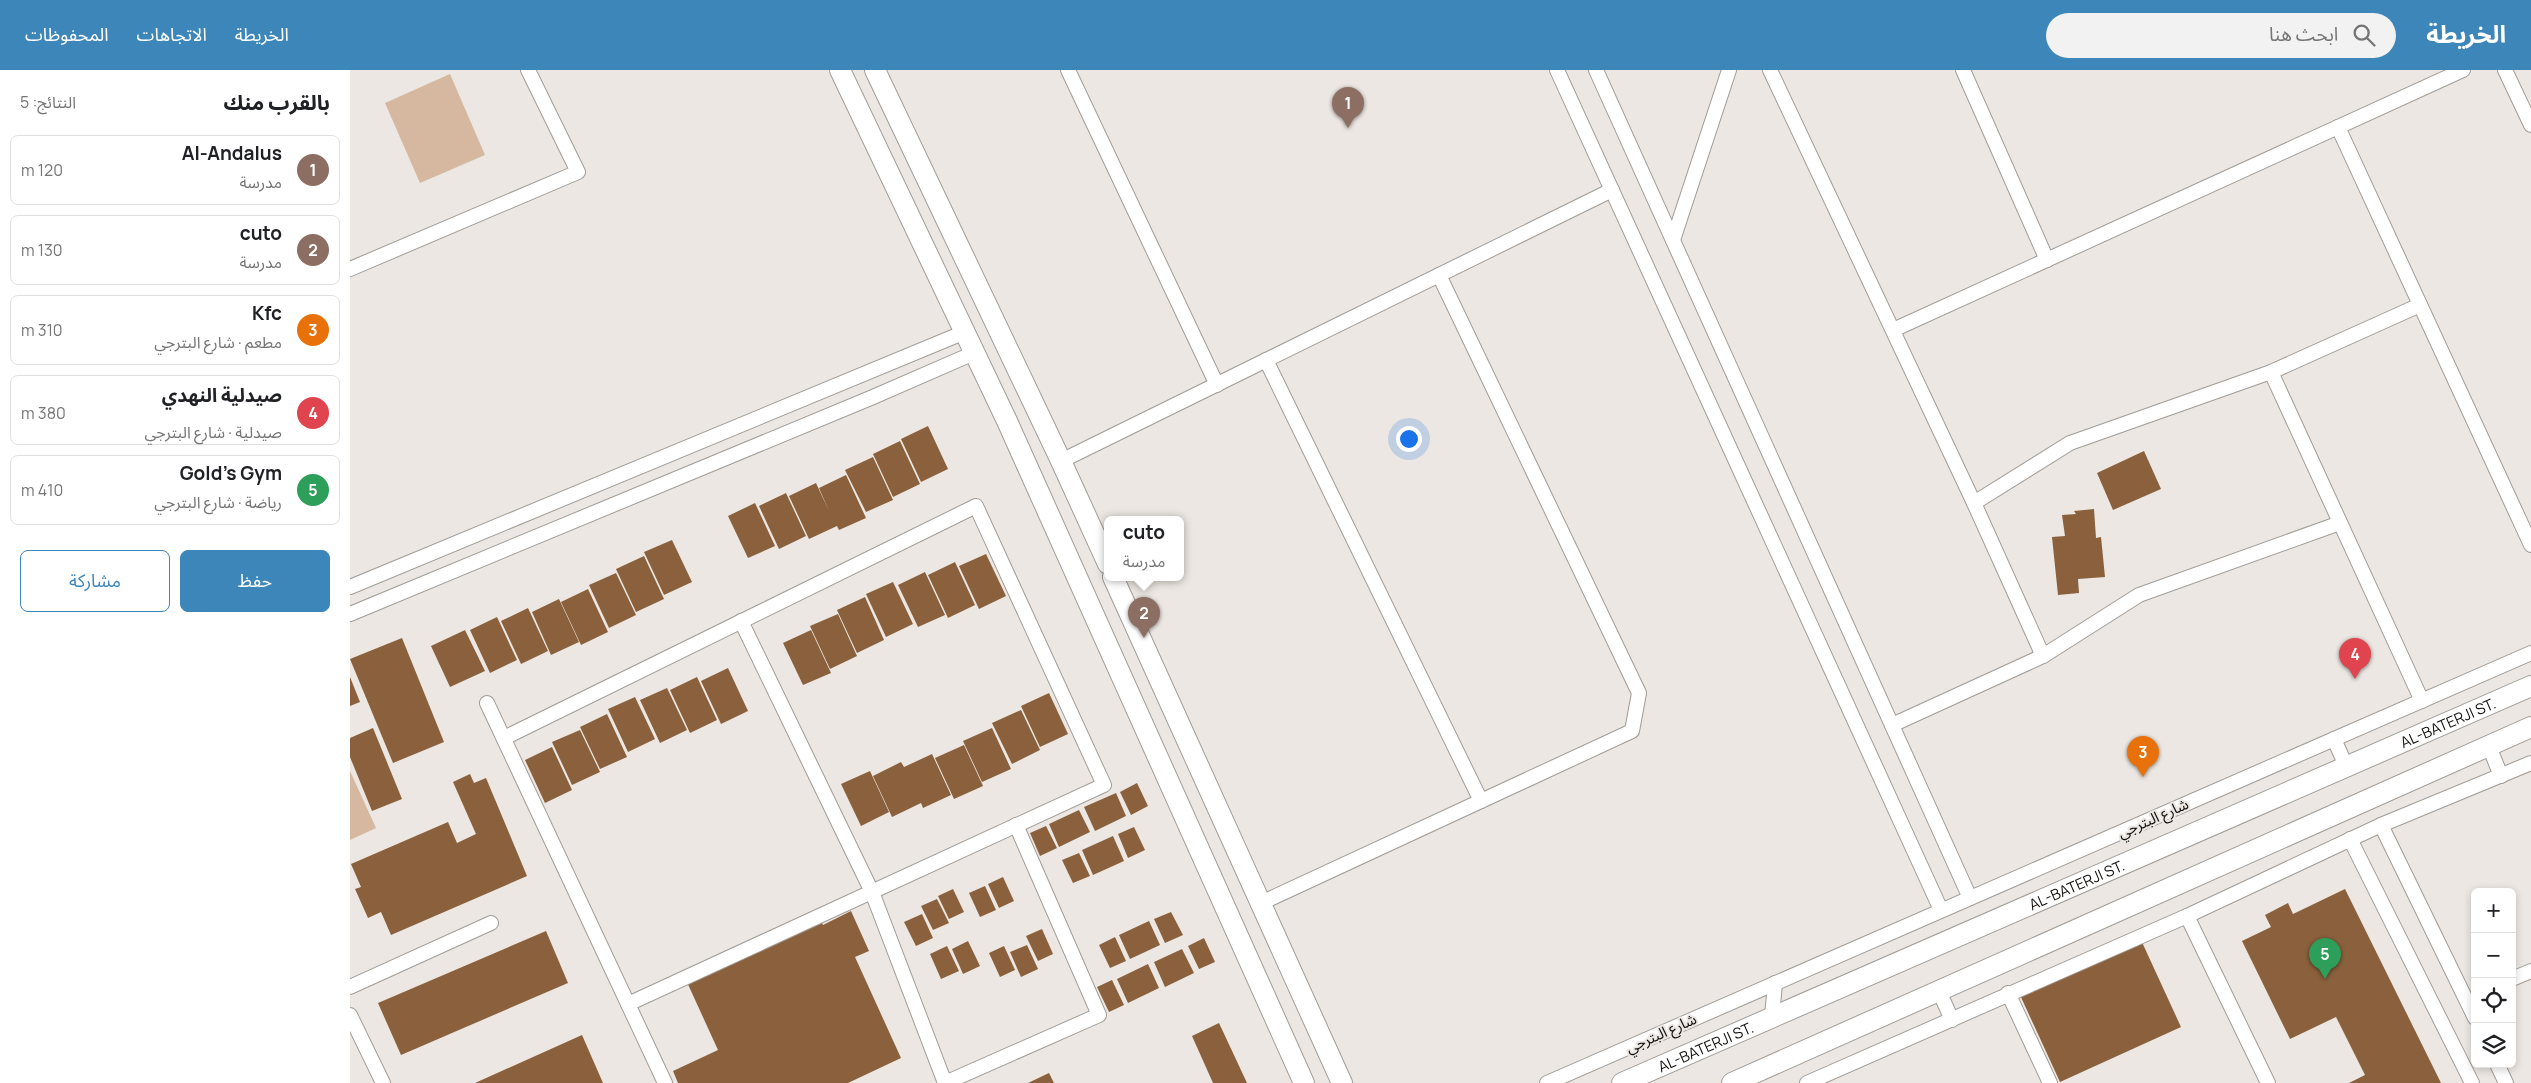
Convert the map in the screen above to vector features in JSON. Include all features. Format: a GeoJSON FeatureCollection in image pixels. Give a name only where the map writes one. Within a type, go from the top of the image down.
{"type":"FeatureCollection","features":[{"type":"Feature","properties":{"kind":"street"},"geometry":{"type":"LineString","coordinates":[[350,269],[578,172],[528,70]]}},
{"type":"Feature","properties":{"kind":"street"},"geometry":{"type":"LineString","coordinates":[[840,70],[965,332],[1304,1083]]}},
{"type":"Feature","properties":{"kind":"street"},"geometry":{"type":"LineString","coordinates":[[875,70],[1104,555]]}},
{"type":"Feature","properties":{"kind":"street"},"geometry":{"type":"LineString","coordinates":[[1068,70],[1217,385]]}},
{"type":"Feature","properties":{"kind":"street"},"geometry":{"type":"LineString","coordinates":[[1557,70],[1941,910]]}},
{"type":"Feature","properties":{"kind":"street"},"geometry":{"type":"LineString","coordinates":[[1596,70],[1970,898]]}},
{"type":"Feature","properties":{"kind":"street"},"geometry":{"type":"LineString","coordinates":[[1673,240],[1729,70]]}},
{"type":"Feature","properties":{"kind":"street"},"geometry":{"type":"LineString","coordinates":[[1770,70],[1974,504],[2042,656]]}},
{"type":"Feature","properties":{"kind":"street"},"geometry":{"type":"LineString","coordinates":[[1963,70],[2047,260]]}},
{"type":"Feature","properties":{"kind":"street"},"geometry":{"type":"LineString","coordinates":[[1893,330],[2463,70]]}},
{"type":"Feature","properties":{"kind":"street"},"geometry":{"type":"LineString","coordinates":[[2505,70],[2531,125]]}},
{"type":"Feature","properties":{"kind":"street"},"geometry":{"type":"LineString","coordinates":[[2338,127],[2531,545]]}},
{"type":"Feature","properties":{"kind":"street"},"geometry":{"type":"LineString","coordinates":[[1061,461],[1612,190]]}},
{"type":"Feature","properties":{"kind":"street"},"geometry":{"type":"LineString","coordinates":[[1260,903],[1632,731],[1639,693],[1439,275]]}},
{"type":"Feature","properties":{"kind":"street"},"geometry":{"type":"LineString","coordinates":[[1974,504],[2070,443],[2271,372],[2420,305]]}},
{"type":"Feature","properties":{"kind":"street"},"geometry":{"type":"LineString","coordinates":[[350,587],[994,320]]}},
{"type":"Feature","properties":{"kind":"street"},"geometry":{"type":"LineString","coordinates":[[350,614],[864,401],[974,353]]}},
{"type":"Feature","properties":{"kind":"street"},"geometry":{"type":"LineString","coordinates":[[1266,360],[1481,801]]}},
{"type":"Feature","properties":{"kind":"street"},"geometry":{"type":"LineString","coordinates":[[2271,372],[2422,700]]}},
{"type":"Feature","properties":{"kind":"street"},"geometry":{"type":"LineString","coordinates":[[504,738],[976,506],[1104,785],[628,1004]]}},
{"type":"Feature","properties":{"kind":"street"},"geometry":{"type":"LineString","coordinates":[[1892,725],[2042,656],[2139,595],[2340,523]]}},
{"type":"Feature","properties":{"kind":"street"},"geometry":{"type":"LineString","coordinates":[[1116,581],[1342,1083]]}},
{"type":"Feature","properties":{"kind":"street"},"geometry":{"type":"LineString","coordinates":[[742,621],[872,892],[945,1083],[1099,1015],[1016,825]]}},
{"type":"Feature","properties":{"kind":"street","name":"شارع البترجي"},"geometry":{"type":"LineString","coordinates":[[1547,1083],[2531,653]]}},
{"type":"Feature","properties":{"kind":"street","name":"AL-BATERJI ST."},"geometry":{"type":"LineString","coordinates":[[1622,1083],[2531,686]]}},
{"type":"Feature","properties":{"kind":"street"},"geometry":{"type":"LineString","coordinates":[[487,703],[665,1083]]}},
{"type":"Feature","properties":{"kind":"street"},"geometry":{"type":"LineString","coordinates":[[1732,1083],[2531,727]]}},
{"type":"Feature","properties":{"kind":"street"},"geometry":{"type":"LineString","coordinates":[[2334,739],[2346,766]]}},
{"type":"Feature","properties":{"kind":"street"},"geometry":{"type":"LineString","coordinates":[[2488,746],[2501,776]]}},
{"type":"Feature","properties":{"kind":"street"},"geometry":{"type":"LineString","coordinates":[[1807,1083],[1952,1020],[2008,993],[2187,916],[2350,839],[2531,763]]}},
{"type":"Feature","properties":{"kind":"street"},"geometry":{"type":"LineString","coordinates":[[2382,825],[2470,998]]}},
{"type":"Feature","properties":{"kind":"street"},"geometry":{"type":"LineString","coordinates":[[2350,839],[2472,1083]]}},
{"type":"Feature","properties":{"kind":"street"},"geometry":{"type":"LineString","coordinates":[[2187,916],[2268,1083]]}},
{"type":"Feature","properties":{"kind":"street"},"geometry":{"type":"LineString","coordinates":[[350,988],[491,923]]}},
{"type":"Feature","properties":{"kind":"street"},"geometry":{"type":"LineString","coordinates":[[2514,978],[2531,971]]}},
{"type":"Feature","properties":{"kind":"street"},"geometry":{"type":"LineString","coordinates":[[1772,1017],[1775,983]]}},
{"type":"Feature","properties":{"kind":"street"},"geometry":{"type":"LineString","coordinates":[[1939,991],[1952,1020]]}},
{"type":"Feature","properties":{"kind":"street"},"geometry":{"type":"LineString","coordinates":[[2008,993],[2050,1083]]}},
{"type":"Feature","properties":{"kind":"street"},"geometry":{"type":"LineString","coordinates":[[350,1014],[383,1083]]}},
{"type":"Feature","properties":{"kind":"street"},"geometry":{"type":"LineString","coordinates":[[2499,1068],[2506,1083]]}},
{"type":"Feature","properties":{"kind":"shaded area"},"geometry":{"type":"Polygon","coordinates":[[[450,74],[485,155],[420,183],[385,103],[450,74]]]}},
{"type":"Feature","properties":{"kind":"shaded area"},"geometry":{"type":"Polygon","coordinates":[[[350,771],[376,828],[350,840],[350,771]]]}},
{"type":"Feature","properties":{"kind":"building"},"geometry":{"type":"Polygon","coordinates":[[[928,426],[948,469],[921,482],[901,439],[928,426]]]}},
{"type":"Feature","properties":{"kind":"building"},"geometry":{"type":"Polygon","coordinates":[[[900,441],[920,484],[893,497],[873,454],[900,441]]]}},
{"type":"Feature","properties":{"kind":"building"},"geometry":{"type":"Polygon","coordinates":[[[2144,451],[2161,489],[2113,510],[2097,473],[2144,451]]]}},
{"type":"Feature","properties":{"kind":"building"},"geometry":{"type":"Polygon","coordinates":[[[873,457],[893,500],[866,512],[845,470],[873,457]]]}},
{"type":"Feature","properties":{"kind":"building"},"geometry":{"type":"Polygon","coordinates":[[[846,475],[866,518],[839,530],[837,526],[809,539],[789,496],[816,483],[829,511],[819,488],[846,475]]]}},
{"type":"Feature","properties":{"kind":"building"},"geometry":{"type":"Polygon","coordinates":[[[786,493],[806,536],[779,549],[759,506],[786,493]]]}},
{"type":"Feature","properties":{"kind":"building"},"geometry":{"type":"Polygon","coordinates":[[[755,503],[775,546],[748,558],[728,516],[755,503]]]}},
{"type":"Feature","properties":{"kind":"building"},"geometry":{"type":"Polygon","coordinates":[[[2094,509],[2096,538],[2101,537],[2105,577],[2078,579],[2079,593],[2058,595],[2052,537],[2065,536],[2062,515],[2076,514],[2074,511],[2094,509]]]}},
{"type":"Feature","properties":{"kind":"building"},"geometry":{"type":"Polygon","coordinates":[[[672,540],[692,582],[664,595],[644,552],[672,540]]]}},
{"type":"Feature","properties":{"kind":"building"},"geometry":{"type":"Polygon","coordinates":[[[986,554],[1006,596],[979,609],[959,566],[986,554]]]}},
{"type":"Feature","properties":{"kind":"building"},"geometry":{"type":"Polygon","coordinates":[[[644,556],[664,599],[636,612],[616,569],[644,556]]]}},
{"type":"Feature","properties":{"kind":"building"},"geometry":{"type":"Polygon","coordinates":[[[955,562],[975,605],[948,618],[928,575],[955,562]]]}},
{"type":"Feature","properties":{"kind":"building"},"geometry":{"type":"Polygon","coordinates":[[[925,572],[945,615],[918,627],[898,585],[925,572]]]}},
{"type":"Feature","properties":{"kind":"building"},"geometry":{"type":"Polygon","coordinates":[[[616,573],[636,615],[609,628],[589,585],[616,573]]]}},
{"type":"Feature","properties":{"kind":"building"},"geometry":{"type":"Polygon","coordinates":[[[893,582],[913,624],[886,637],[866,594],[893,582]]]}},
{"type":"Feature","properties":{"kind":"building"},"geometry":{"type":"Polygon","coordinates":[[[588,589],[608,632],[581,645],[561,602],[588,589]]]}},
{"type":"Feature","properties":{"kind":"building"},"geometry":{"type":"Polygon","coordinates":[[[865,597],[884,640],[857,653],[837,610],[865,597]]]}},
{"type":"Feature","properties":{"kind":"building"},"geometry":{"type":"Polygon","coordinates":[[[559,599],[579,642],[551,655],[532,612],[559,599]]]}},
{"type":"Feature","properties":{"kind":"building"},"geometry":{"type":"Polygon","coordinates":[[[528,608],[548,651],[521,664],[501,621],[528,608]]]}},
{"type":"Feature","properties":{"kind":"building"},"geometry":{"type":"Polygon","coordinates":[[[838,614],[857,656],[830,669],[810,626],[838,614]]]}},
{"type":"Feature","properties":{"kind":"building"},"geometry":{"type":"Polygon","coordinates":[[[497,617],[517,660],[490,673],[470,630],[497,617]]]}},
{"type":"Feature","properties":{"kind":"building"},"geometry":{"type":"Polygon","coordinates":[[[465,630],[485,671],[450,687],[431,646],[465,630]]]}},
{"type":"Feature","properties":{"kind":"building"},"geometry":{"type":"Polygon","coordinates":[[[811,630],[831,673],[803,685],[783,643],[811,630]]]}},
{"type":"Feature","properties":{"kind":"building"},"geometry":{"type":"Polygon","coordinates":[[[402,638],[444,742],[393,763],[350,659],[402,638]]]}},
{"type":"Feature","properties":{"kind":"building"},"geometry":{"type":"Polygon","coordinates":[[[728,668],[748,711],[721,724],[701,681],[728,668]]]}},
{"type":"Feature","properties":{"kind":"building"},"geometry":{"type":"Polygon","coordinates":[[[350,677],[360,702],[350,706],[350,677]]]}},
{"type":"Feature","properties":{"kind":"building"},"geometry":{"type":"Polygon","coordinates":[[[697,677],[717,720],[690,733],[670,690],[697,677]]]}},
{"type":"Feature","properties":{"kind":"building"},"geometry":{"type":"Polygon","coordinates":[[[667,688],[687,730],[660,743],[640,700],[667,688]]]}},
{"type":"Feature","properties":{"kind":"building"},"geometry":{"type":"Polygon","coordinates":[[[1049,693],[1068,734],[1040,747],[1021,706],[1049,693]]]}},
{"type":"Feature","properties":{"kind":"building"},"geometry":{"type":"Polygon","coordinates":[[[635,697],[655,739],[628,752],[608,709],[635,697]]]}},
{"type":"Feature","properties":{"kind":"building"},"geometry":{"type":"Polygon","coordinates":[[[1021,710],[1040,750],[1012,764],[992,723],[1021,710]]]}},
{"type":"Feature","properties":{"kind":"building"},"geometry":{"type":"Polygon","coordinates":[[[607,714],[627,757],[600,769],[580,727],[607,714]]]}},
{"type":"Feature","properties":{"kind":"building"},"geometry":{"type":"Polygon","coordinates":[[[373,728],[402,799],[372,811],[350,757],[350,738],[373,728]]]}},
{"type":"Feature","properties":{"kind":"building"},"geometry":{"type":"Polygon","coordinates":[[[992,728],[1011,769],[982,782],[963,741],[992,728]]]}},
{"type":"Feature","properties":{"kind":"building"},"geometry":{"type":"Polygon","coordinates":[[[580,730],[600,772],[572,785],[552,742],[580,730]]]}},
{"type":"Feature","properties":{"kind":"building"},"geometry":{"type":"Polygon","coordinates":[[[964,745],[983,786],[954,799],[935,758],[964,745]]]}},
{"type":"Feature","properties":{"kind":"building"},"geometry":{"type":"Polygon","coordinates":[[[552,747],[572,790],[545,803],[525,760],[552,747]]]}},
{"type":"Feature","properties":{"kind":"building"},"geometry":{"type":"Polygon","coordinates":[[[932,754],[951,795],[923,808],[921,803],[892,817],[873,776],[901,762],[904,767],[932,754]]]}},
{"type":"Feature","properties":{"kind":"building"},"geometry":{"type":"Polygon","coordinates":[[[870,771],[889,812],[861,826],[841,784],[870,771]]]}},
{"type":"Feature","properties":{"kind":"building"},"geometry":{"type":"Polygon","coordinates":[[[470,774],[474,783],[486,778],[527,876],[391,935],[381,912],[368,918],[355,889],[361,887],[351,864],[448,822],[457,843],[476,834],[453,782],[470,774]]]}},
{"type":"Feature","properties":{"kind":"building"},"geometry":{"type":"Polygon","coordinates":[[[1137,783],[1148,806],[1131,815],[1120,792],[1137,783]]]}},
{"type":"Feature","properties":{"kind":"building"},"geometry":{"type":"Polygon","coordinates":[[[1116,793],[1126,816],[1095,831],[1084,807],[1116,793]]]}},
{"type":"Feature","properties":{"kind":"building"},"geometry":{"type":"Polygon","coordinates":[[[1079,810],[1090,832],[1059,847],[1049,824],[1079,810]]]}},
{"type":"Feature","properties":{"kind":"building"},"geometry":{"type":"Polygon","coordinates":[[[1046,826],[1057,848],[1040,856],[1030,833],[1046,826]]]}},
{"type":"Feature","properties":{"kind":"building"},"geometry":{"type":"Polygon","coordinates":[[[1134,827],[1145,850],[1128,858],[1118,834],[1134,827]]]}},
{"type":"Feature","properties":{"kind":"building"},"geometry":{"type":"Polygon","coordinates":[[[1113,836],[1124,861],[1093,875],[1082,850],[1113,836]]]}},
{"type":"Feature","properties":{"kind":"building"},"geometry":{"type":"Polygon","coordinates":[[[1079,853],[1090,876],[1073,883],[1062,860],[1079,853]]]}},
{"type":"Feature","properties":{"kind":"building"},"geometry":{"type":"Polygon","coordinates":[[[1003,877],[1014,901],[999,908],[988,884],[1003,877]]]}},
{"type":"Feature","properties":{"kind":"building"},"geometry":{"type":"Polygon","coordinates":[[[985,886],[996,910],[980,917],[969,893],[985,886]]]}},
{"type":"Feature","properties":{"kind":"building"},"geometry":{"type":"Polygon","coordinates":[[[953,889],[964,912],[949,919],[938,896],[953,889]]]}},
{"type":"Feature","properties":{"kind":"building"},"geometry":{"type":"Polygon","coordinates":[[[2345,889],[2441,1083],[2349,1083],[2365,1075],[2336,1017],[2290,1039],[2242,941],[2271,927],[2265,915],[2288,903],[2293,914],[2345,889]]]}},
{"type":"Feature","properties":{"kind":"building"},"geometry":{"type":"Polygon","coordinates":[[[937,899],[949,923],[933,930],[921,906],[937,899]]]}},
{"type":"Feature","properties":{"kind":"building"},"geometry":{"type":"Polygon","coordinates":[[[851,911],[869,951],[855,957],[901,1058],[848,1083],[678,1083],[673,1071],[718,1050],[686,980],[820,919],[823,925],[851,911]]]}},
{"type":"Feature","properties":{"kind":"building"},"geometry":{"type":"Polygon","coordinates":[[[1171,912],[1183,935],[1165,943],[1154,919],[1171,912]]]}},
{"type":"Feature","properties":{"kind":"building"},"geometry":{"type":"Polygon","coordinates":[[[922,914],[933,938],[916,946],[904,922],[922,914]]]}},
{"type":"Feature","properties":{"kind":"building"},"geometry":{"type":"Polygon","coordinates":[[[1149,921],[1160,945],[1130,959],[1119,935],[1149,921]]]}},
{"type":"Feature","properties":{"kind":"building"},"geometry":{"type":"Polygon","coordinates":[[[1042,929],[1053,954],[1038,961],[1026,936],[1042,929]]]}},
{"type":"Feature","properties":{"kind":"building"},"geometry":{"type":"Polygon","coordinates":[[[546,931],[568,983],[401,1055],[378,1003],[546,931]]]}},
{"type":"Feature","properties":{"kind":"building"},"geometry":{"type":"Polygon","coordinates":[[[1115,937],[1126,961],[1110,968],[1099,945],[1115,937]]]}},
{"type":"Feature","properties":{"kind":"building"},"geometry":{"type":"Polygon","coordinates":[[[1204,938],[1215,962],[1199,969],[1188,946],[1204,938]]]}},
{"type":"Feature","properties":{"kind":"building"},"geometry":{"type":"Polygon","coordinates":[[[2141,940],[2181,1027],[2060,1082],[2020,995],[2141,940]]]}},
{"type":"Feature","properties":{"kind":"building"},"geometry":{"type":"Polygon","coordinates":[[[968,941],[980,966],[963,974],[952,949],[968,941]]]}},
{"type":"Feature","properties":{"kind":"building"},"geometry":{"type":"Polygon","coordinates":[[[1027,945],[1038,969],[1021,977],[1010,952],[1027,945]]]}},
{"type":"Feature","properties":{"kind":"building"},"geometry":{"type":"Polygon","coordinates":[[[947,946],[959,971],[941,979],[930,954],[947,946]]]}},
{"type":"Feature","properties":{"kind":"building"},"geometry":{"type":"Polygon","coordinates":[[[1004,946],[1015,970],[1000,977],[989,953],[1004,946]]]}},
{"type":"Feature","properties":{"kind":"building"},"geometry":{"type":"Polygon","coordinates":[[[1182,949],[1194,973],[1165,987],[1154,962],[1182,949]]]}},
{"type":"Feature","properties":{"kind":"building"},"geometry":{"type":"Polygon","coordinates":[[[1148,964],[1159,988],[1128,1003],[1117,979],[1148,964]]]}},
{"type":"Feature","properties":{"kind":"building"},"geometry":{"type":"Polygon","coordinates":[[[1112,980],[1124,1005],[1109,1012],[1097,987],[1112,980]]]}},
{"type":"Feature","properties":{"kind":"building"},"geometry":{"type":"Polygon","coordinates":[[[1219,1023],[1247,1083],[1213,1083],[1192,1036],[1219,1023]]]}},
{"type":"Feature","properties":{"kind":"building"},"geometry":{"type":"Polygon","coordinates":[[[582,1035],[603,1083],[475,1083],[582,1035]]]}},
{"type":"Feature","properties":{"kind":"building"},"geometry":{"type":"Polygon","coordinates":[[[1049,1073],[1054,1083],[1028,1083],[1049,1073]]]}},
{"type":"Feature","properties":{"kind":"place","name":"Al-Andalus"},"geometry":{"type":"Point","coordinates":[1348,128]}},
{"type":"Feature","properties":{"kind":"place","name":"cuto"},"geometry":{"type":"Point","coordinates":[1144,638]}},
{"type":"Feature","properties":{"kind":"place","name":"صيدلية النهدي"},"geometry":{"type":"Point","coordinates":[2355,679]}},
{"type":"Feature","properties":{"kind":"place","name":"Kfc"},"geometry":{"type":"Point","coordinates":[2143,777]}},
{"type":"Feature","properties":{"kind":"place","name":"Gold's Gym"},"geometry":{"type":"Point","coordinates":[2325,979]}}]}
